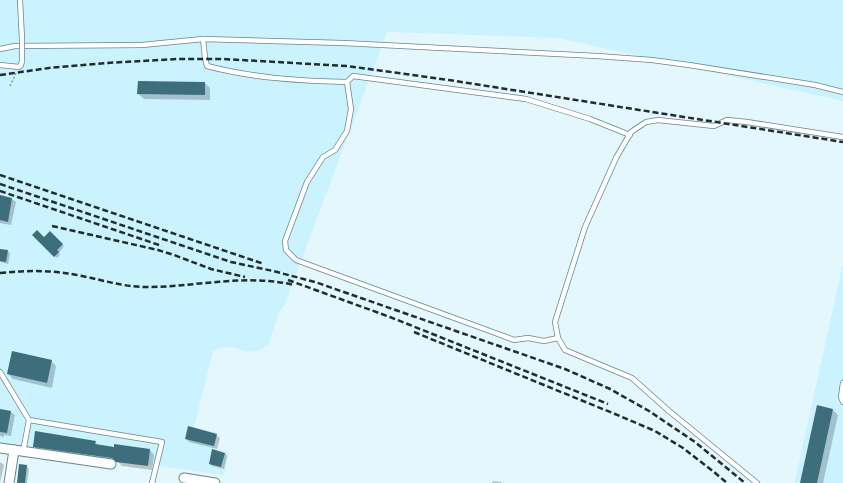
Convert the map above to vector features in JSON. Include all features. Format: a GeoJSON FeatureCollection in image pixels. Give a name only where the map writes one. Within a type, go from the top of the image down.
{"type":"FeatureCollection","features":[{"type":"Feature","properties":{"kind":"street"},"geometry":{"type":"LineString","coordinates":[[0,448],[111,464]]}},
{"type":"Feature","properties":{"kind":"street"},"geometry":{"type":"LineString","coordinates":[[8,483],[19,451]]}},
{"type":"Feature","properties":{"kind":"street"},"geometry":{"type":"LineString","coordinates":[[184,478],[215,483]]}},
{"type":"Feature","properties":{"kind":"lane"},"geometry":{"type":"LineString","coordinates":[[0,65],[19,67],[21,65],[22,39],[20,0]]}},
{"type":"Feature","properties":{"kind":"lane"},"geometry":{"type":"LineString","coordinates":[[0,49],[15,46],[142,45],[203,39],[343,43],[652,60],[815,84],[843,92]]}},
{"type":"Feature","properties":{"kind":"lane"},"geometry":{"type":"LineString","coordinates":[[203,39],[207,66],[271,78],[347,82]]}},
{"type":"Feature","properties":{"kind":"lane"},"geometry":{"type":"LineString","coordinates":[[558,338],[544,341],[528,338],[514,340],[296,260],[286,250],[285,240],[307,182],[324,157],[334,150],[347,131],[351,109],[347,82],[352,76],[526,99],[630,135]]}},
{"type":"Feature","properties":{"kind":"lane"},"geometry":{"type":"LineString","coordinates":[[757,483],[669,411],[632,378],[565,350],[558,338],[555,322],[585,228],[616,158],[631,132],[646,122],[658,120],[714,126],[727,120],[843,137]]}},
{"type":"Feature","properties":{"kind":"lane"},"geometry":{"type":"LineString","coordinates":[[0,372],[29,420],[19,451]]}},
{"type":"Feature","properties":{"kind":"lane"},"geometry":{"type":"LineString","coordinates":[[843,383],[841,398],[843,402]]}},
{"type":"Feature","properties":{"kind":"lane"},"geometry":{"type":"LineString","coordinates":[[29,420],[162,442],[152,483]]}},
{"type":"Feature","properties":{"kind":"path"},"geometry":{"type":"LineString","coordinates":[[10,86],[19,67]]}},
{"type":"Feature","properties":{"kind":"shaded area"},"geometry":{"type":"Polygon","coordinates":[[[0,0],[843,0],[843,101],[558,38],[387,32],[284,306],[279,312],[268,345],[257,351],[248,352],[235,348],[224,347],[213,351],[194,427],[218,433],[214,449],[229,452],[224,475],[0,444],[0,0]]]}},
{"type":"Feature","properties":{"kind":"shaded area"},"geometry":{"type":"Polygon","coordinates":[[[843,263],[843,483],[795,483],[795,481],[843,263]]]}},
{"type":"Feature","properties":{"kind":"building"},"geometry":{"type":"Polygon","coordinates":[[[138,81],[205,82],[205,95],[137,94],[138,81]]]}},
{"type":"Feature","properties":{"kind":"building"},"geometry":{"type":"Polygon","coordinates":[[[0,195],[12,198],[8,222],[0,220],[0,195]]]}},
{"type":"Feature","properties":{"kind":"building"},"geometry":{"type":"Polygon","coordinates":[[[37,230],[44,237],[50,231],[63,244],[57,250],[59,252],[54,257],[32,235],[37,230]]]}},
{"type":"Feature","properties":{"kind":"building"},"geometry":{"type":"Polygon","coordinates":[[[0,249],[8,250],[6,262],[0,261],[0,249]]]}},
{"type":"Feature","properties":{"kind":"building"},"geometry":{"type":"Polygon","coordinates":[[[12,351],[52,360],[47,383],[7,374],[12,351]]]}},
{"type":"Feature","properties":{"kind":"building"},"geometry":{"type":"Polygon","coordinates":[[[817,405],[833,409],[817,483],[800,483],[817,405]]]}},
{"type":"Feature","properties":{"kind":"building"},"geometry":{"type":"Polygon","coordinates":[[[0,409],[11,411],[7,433],[0,432],[0,409]]]}},
{"type":"Feature","properties":{"kind":"building"},"geometry":{"type":"Polygon","coordinates":[[[188,426],[217,434],[214,446],[185,439],[188,426]]]}},
{"type":"Feature","properties":{"kind":"building"},"geometry":{"type":"Polygon","coordinates":[[[35,431],[96,441],[95,444],[114,447],[114,444],[150,449],[148,466],[116,462],[112,458],[33,447],[35,431]]]}},
{"type":"Feature","properties":{"kind":"building"},"geometry":{"type":"Polygon","coordinates":[[[212,449],[225,453],[221,467],[209,464],[212,449]]]}},
{"type":"Feature","properties":{"kind":"building"},"geometry":{"type":"Polygon","coordinates":[[[19,464],[27,465],[25,483],[17,483],[19,464]]]}},
{"type":"Feature","properties":{"kind":"railway"},"geometry":{"type":"LineString","coordinates":[[0,75],[49,68],[178,59],[223,59],[347,66],[449,80],[843,142]]}},
{"type":"Feature","properties":{"kind":"railway"},"geometry":{"type":"LineString","coordinates":[[0,175],[264,264]]}},
{"type":"Feature","properties":{"kind":"railway"},"geometry":{"type":"LineString","coordinates":[[0,184],[231,262],[315,282],[565,369],[610,389],[649,411],[695,442],[745,483]]}},
{"type":"Feature","properties":{"kind":"railway"},"geometry":{"type":"LineString","coordinates":[[0,191],[162,246]]}},
{"type":"Feature","properties":{"kind":"railway"},"geometry":{"type":"LineString","coordinates":[[52,226],[158,250],[211,269],[245,277]]}},
{"type":"Feature","properties":{"kind":"railway"},"geometry":{"type":"LineString","coordinates":[[0,273],[21,271],[51,272],[142,287],[256,280],[294,285]]}},
{"type":"Feature","properties":{"kind":"railway"},"geometry":{"type":"LineString","coordinates":[[288,280],[390,317],[608,404]]}},
{"type":"Feature","properties":{"kind":"railway"},"geometry":{"type":"LineString","coordinates":[[414,332],[655,431],[683,448],[727,483]]}}]}
